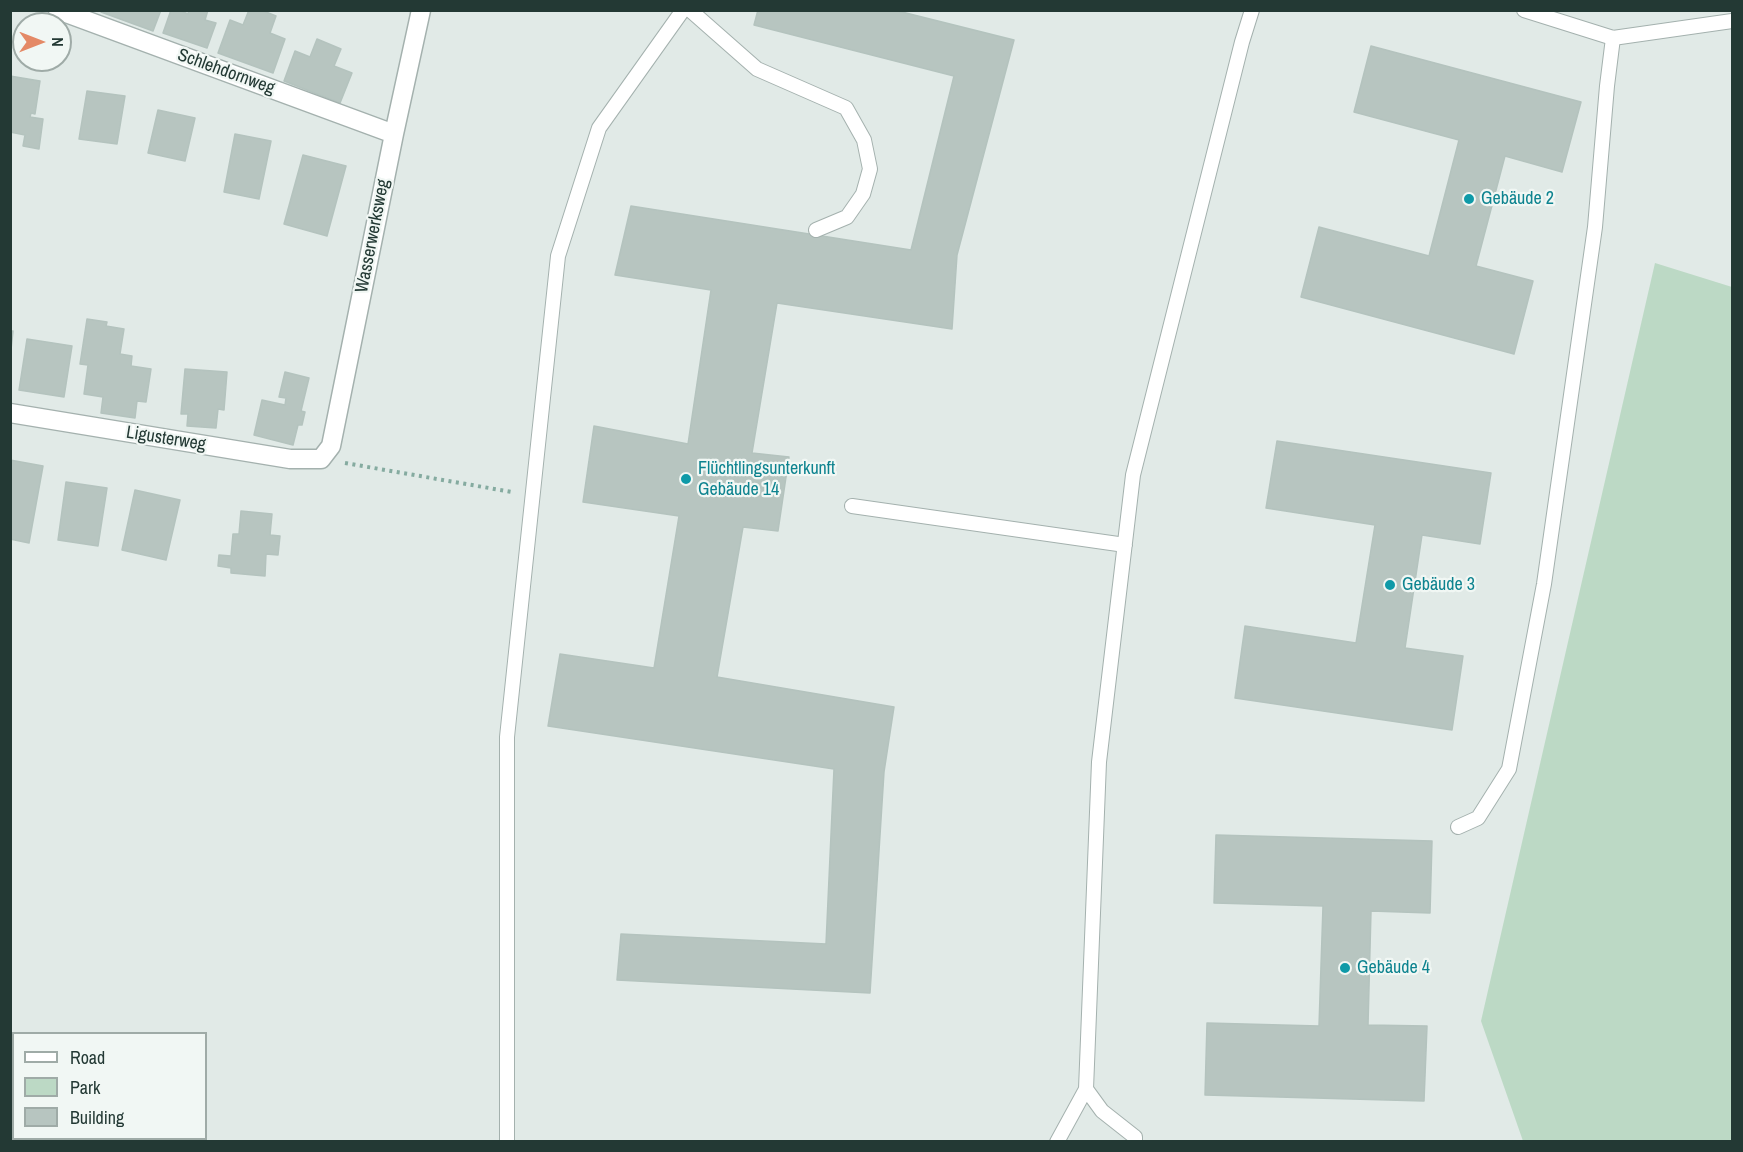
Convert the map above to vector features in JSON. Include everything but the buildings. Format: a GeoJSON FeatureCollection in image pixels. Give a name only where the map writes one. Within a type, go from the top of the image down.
{"type":"FeatureCollection","features":[{"type":"Feature","properties":{"kind":"street","name":"Schlehdornweg"},"geometry":{"type":"LineString","coordinates":[[58,10],[394,134]]}},
{"type":"Feature","properties":{"kind":"street","name":"Wasserwerksweg"},"geometry":{"type":"LineString","coordinates":[[321,459],[332,446],[421,10]]}},
{"type":"Feature","properties":{"kind":"street","name":"Ligusterweg"},"geometry":{"type":"LineString","coordinates":[[10,413],[290,459],[321,459]]}},
{"type":"Feature","properties":{"kind":"lane"},"geometry":{"type":"LineString","coordinates":[[507,1142],[507,737],[558,256],[599,128],[683,10]]}},
{"type":"Feature","properties":{"kind":"lane"},"geometry":{"type":"LineString","coordinates":[[690,10],[757,69],[846,108],[864,140],[870,169],[863,194],[847,217],[816,230]]}},
{"type":"Feature","properties":{"kind":"lane"},"geometry":{"type":"LineString","coordinates":[[1057,1142],[1086,1089],[1099,762],[1133,475],[1252,10]]}},
{"type":"Feature","properties":{"kind":"lane"},"geometry":{"type":"LineString","coordinates":[[1524,10],[1613,39],[1732,21]]}},
{"type":"Feature","properties":{"kind":"lane"},"geometry":{"type":"LineString","coordinates":[[1458,827],[1478,818],[1509,769],[1544,584],[1595,227],[1606,86],[1613,39]]}},
{"type":"Feature","properties":{"kind":"lane"},"geometry":{"type":"LineString","coordinates":[[852,506],[1125,545]]}},
{"type":"Feature","properties":{"kind":"lane"},"geometry":{"type":"LineString","coordinates":[[1086,1089],[1102,1111],[1135,1137],[1135,1142]]}},
{"type":"Feature","properties":{"kind":"path"},"geometry":{"type":"LineString","coordinates":[[321,459],[533,496]]}},
{"type":"Feature","properties":{"kind":"green space"},"geometry":{"type":"Polygon","coordinates":[[[1655,263],[1732,287],[1732,1141],[1523,1141],[1481,1021],[1655,263]]]}},
{"type":"Feature","properties":{"kind":"place","name":"Gebäude 2"},"geometry":{"type":"Point","coordinates":[1469,199]}},
{"type":"Feature","properties":{"kind":"place","name":"Flüchtlingsunterkunft Gebäude 14"},"geometry":{"type":"Point","coordinates":[686,479]}},
{"type":"Feature","properties":{"kind":"place","name":"Gebäude 3"},"geometry":{"type":"Point","coordinates":[1390,585]}},
{"type":"Feature","properties":{"kind":"place","name":"Gebäude 4"},"geometry":{"type":"Point","coordinates":[1345,968]}}]}
